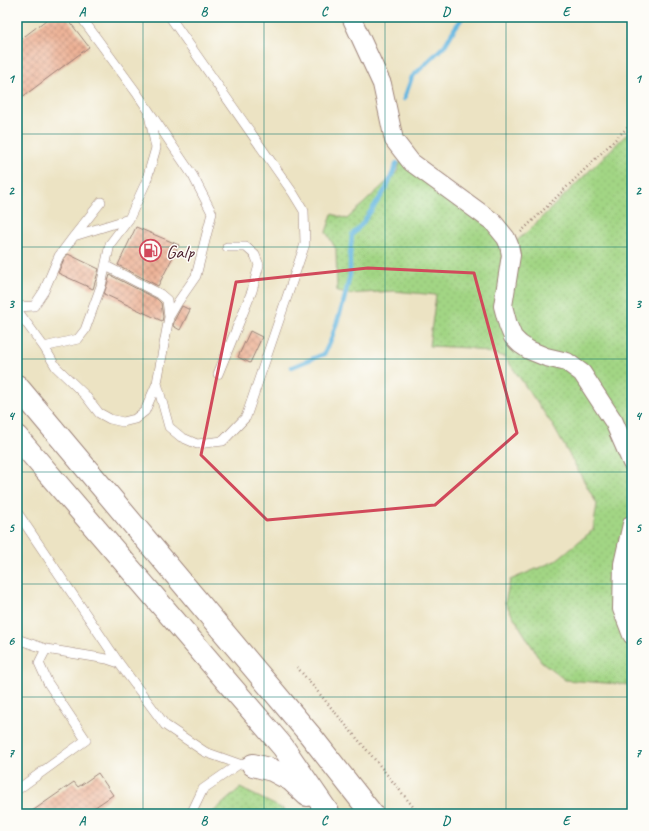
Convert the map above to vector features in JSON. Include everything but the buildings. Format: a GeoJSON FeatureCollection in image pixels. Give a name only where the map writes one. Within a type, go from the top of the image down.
{"type":"FeatureCollection","features":[{"type":"Feature","properties":{"kind":"highway"},"geometry":{"type":"LineString","coordinates":[[17,386],[310,735],[372,814]]}},
{"type":"Feature","properties":{"kind":"highway"},"geometry":{"type":"LineString","coordinates":[[17,437],[283,747],[329,814]]}},
{"type":"Feature","properties":{"kind":"highway"},"geometry":{"type":"LineString","coordinates":[[246,765],[272,770],[291,780],[309,797],[321,814]]}},
{"type":"Feature","properties":{"kind":"street"},"geometry":{"type":"LineString","coordinates":[[350,17],[382,84],[394,140],[411,162],[493,222],[506,238],[511,255],[503,306],[508,326],[513,337],[529,350],[546,357],[567,362],[582,373],[614,422],[632,463]]}},
{"type":"Feature","properties":{"kind":"street"},"geometry":{"type":"LineString","coordinates":[[632,524],[623,564],[622,609],[632,635]]}},
{"type":"Feature","properties":{"kind":"lane"},"geometry":{"type":"LineString","coordinates":[[82,17],[193,176],[212,213],[196,276],[169,317]]}},
{"type":"Feature","properties":{"kind":"lane"},"geometry":{"type":"LineString","coordinates":[[157,383],[169,428],[181,437],[197,444],[223,441],[246,417],[305,244],[304,211],[170,17]]}},
{"type":"Feature","properties":{"kind":"lane"},"geometry":{"type":"LineString","coordinates":[[44,347],[78,339],[85,330],[101,286],[110,244],[129,219],[146,182],[156,148],[147,109]]}},
{"type":"Feature","properties":{"kind":"lane"},"geometry":{"type":"LineString","coordinates":[[101,202],[59,256],[44,291],[34,306],[17,308],[56,367],[85,395],[99,413],[110,419],[123,422],[135,419],[145,411],[157,383],[169,317],[167,300],[160,294],[106,266]]}},
{"type":"Feature","properties":{"kind":"lane"},"geometry":{"type":"LineString","coordinates":[[74,236],[129,219]]}},
{"type":"Feature","properties":{"kind":"lane"},"geometry":{"type":"LineString","coordinates":[[218,374],[252,291],[259,265],[255,255],[246,247],[227,247]]}},
{"type":"Feature","properties":{"kind":"lane"},"geometry":{"type":"LineString","coordinates":[[17,512],[119,663],[166,725],[205,752],[246,765]]}},
{"type":"Feature","properties":{"kind":"lane"},"geometry":{"type":"LineString","coordinates":[[17,639],[46,649],[107,659],[119,663]]}},
{"type":"Feature","properties":{"kind":"lane"},"geometry":{"type":"LineString","coordinates":[[17,790],[86,740],[48,684],[39,664],[46,649]]}},
{"type":"Feature","properties":{"kind":"lane"},"geometry":{"type":"LineString","coordinates":[[191,814],[203,789],[246,765]]}},
{"type":"Feature","properties":{"kind":"path"},"geometry":{"type":"LineString","coordinates":[[509,245],[632,123]]}},
{"type":"Feature","properties":{"kind":"path"},"geometry":{"type":"LineString","coordinates":[[297,667],[419,814]]}},
{"type":"Feature","properties":{"kind":"highlighted area"},"geometry":{"type":"Polygon","coordinates":[[[368,268],[474,273],[517,433],[435,505],[267,520],[201,455],[236,282],[368,268]]]}},
{"type":"Feature","properties":{"kind":"green space"},"geometry":{"type":"Polygon","coordinates":[[[632,129],[632,685],[565,680],[541,661],[505,603],[510,580],[555,561],[593,530],[597,504],[552,424],[505,357],[470,348],[429,346],[436,295],[394,291],[349,294],[337,292],[336,249],[326,232],[332,214],[347,219],[397,172],[401,161],[493,230],[504,252],[528,231],[632,129]]]}},
{"type":"Feature","properties":{"kind":"green space"},"geometry":{"type":"Polygon","coordinates":[[[240,788],[285,810],[287,814],[211,814],[240,788]]]}},
{"type":"Feature","properties":{"kind":"waterway"},"geometry":{"type":"LineString","coordinates":[[404,99],[412,77],[445,45],[463,17]]}},
{"type":"Feature","properties":{"kind":"waterway"},"geometry":{"type":"LineString","coordinates":[[292,367],[324,354],[331,340],[343,304],[350,275],[352,235],[362,224],[386,189],[397,163]]}},
{"type":"Feature","properties":{"kind":"place","name":"Galp"},"geometry":{"type":"Point","coordinates":[150,251]}}]}
